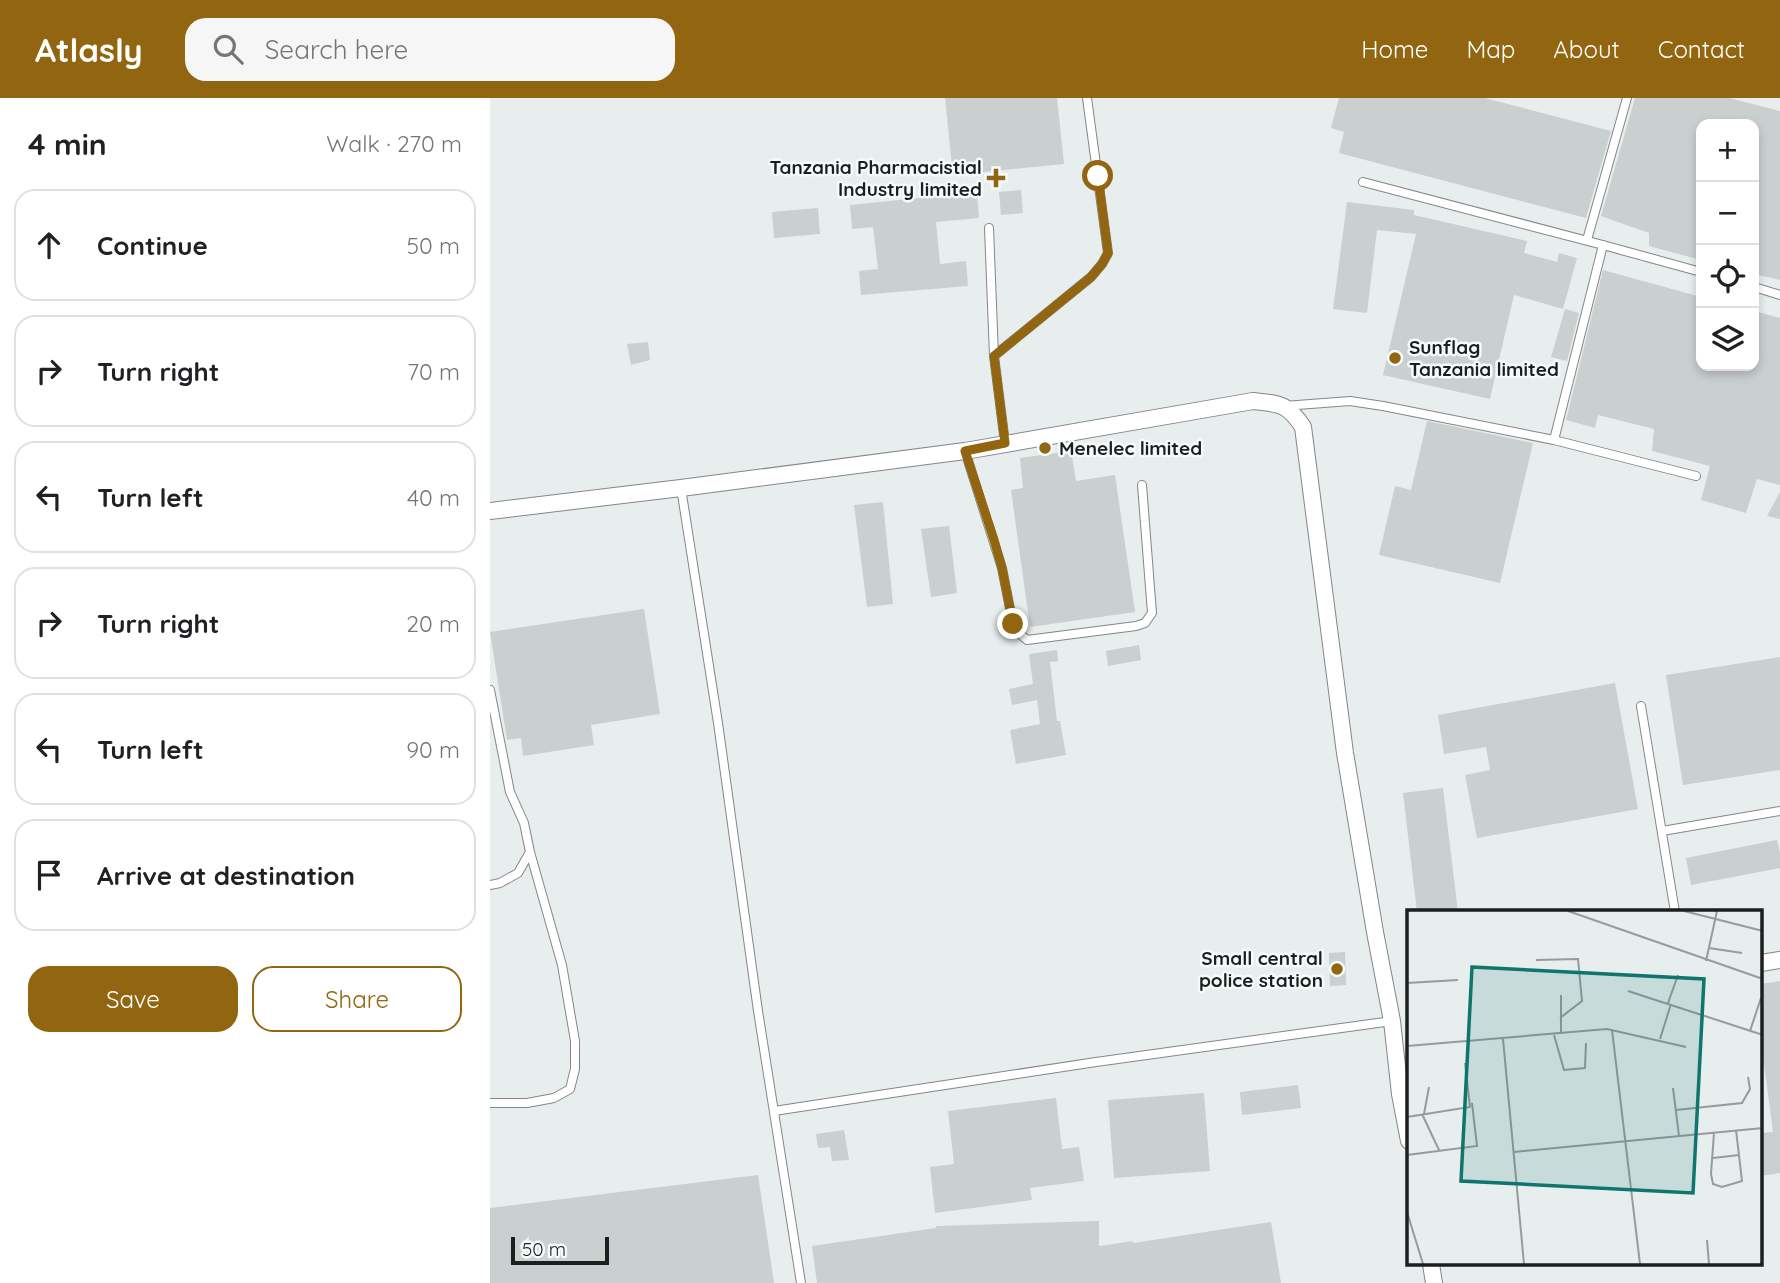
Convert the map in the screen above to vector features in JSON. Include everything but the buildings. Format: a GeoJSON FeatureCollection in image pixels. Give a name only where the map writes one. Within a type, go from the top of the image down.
{"type":"FeatureCollection","features":[{"type":"Feature","properties":{"kind":"street"},"geometry":{"type":"LineString","coordinates":[[490,510],[965,451],[1253,401],[1283,406],[1294,414],[1303,427],[1345,753],[1375,932],[1401,1020],[1400,1094],[1407,1130]]}},
{"type":"Feature","properties":{"kind":"street"},"geometry":{"type":"LineString","coordinates":[[1762,963],[1780,960]]}},
{"type":"Feature","properties":{"kind":"lane"},"geometry":{"type":"LineString","coordinates":[[994,356],[1091,277],[1108,253],[1087,98]]}},
{"type":"Feature","properties":{"kind":"lane"},"geometry":{"type":"LineString","coordinates":[[1587,240],[1628,98]]}},
{"type":"Feature","properties":{"kind":"lane"},"geometry":{"type":"LineString","coordinates":[[1363,182],[1696,271]]}},
{"type":"Feature","properties":{"kind":"lane"},"geometry":{"type":"LineString","coordinates":[[989,228],[994,356],[1005,443]]}},
{"type":"Feature","properties":{"kind":"lane"},"geometry":{"type":"LineString","coordinates":[[1554,440],[1603,245]]}},
{"type":"Feature","properties":{"kind":"lane"},"geometry":{"type":"LineString","coordinates":[[1759,289],[1780,295]]}},
{"type":"Feature","properties":{"kind":"lane"},"geometry":{"type":"LineString","coordinates":[[1283,406],[1350,401],[1554,440],[1696,475]]}},
{"type":"Feature","properties":{"kind":"lane"},"geometry":{"type":"LineString","coordinates":[[965,451],[1002,568],[1013,624],[1027,640],[1145,623],[1152,613],[1143,485]]}},
{"type":"Feature","properties":{"kind":"lane"},"geometry":{"type":"LineString","coordinates":[[681,488],[801,1283]]}},
{"type":"Feature","properties":{"kind":"lane"},"geometry":{"type":"LineString","coordinates":[[490,690],[510,792],[524,823],[562,965],[575,1041],[575,1069],[570,1089],[554,1098],[527,1103],[490,1103]]}},
{"type":"Feature","properties":{"kind":"lane"},"geometry":{"type":"LineString","coordinates":[[1641,706],[1675,910]]}},
{"type":"Feature","properties":{"kind":"lane"},"geometry":{"type":"LineString","coordinates":[[1662,831],[1780,811]]}},
{"type":"Feature","properties":{"kind":"lane"},"geometry":{"type":"LineString","coordinates":[[490,885],[500,883],[518,873],[530,852]]}},
{"type":"Feature","properties":{"kind":"lane"},"geometry":{"type":"LineString","coordinates":[[774,1111],[1096,1062],[1401,1020]]}},
{"type":"Feature","properties":{"kind":"place","name":"Tanzania Pharmacistial Industry limited"},"geometry":{"type":"Point","coordinates":[996,178]}},
{"type":"Feature","properties":{"kind":"place","name":"Sunflag Tanzania limited"},"geometry":{"type":"Point","coordinates":[1395,358]}},
{"type":"Feature","properties":{"kind":"place","name":"Menelec limited"},"geometry":{"type":"Point","coordinates":[1045,448]}},
{"type":"Feature","properties":{"kind":"place","name":"Small central police station"},"geometry":{"type":"Point","coordinates":[1337,969]}},
{"type":"Feature","properties":{"kind":"route"},"geometry":{"type":"LineString","coordinates":[[1013,624],[1002,568],[965,451],[1005,443],[994,356],[1091,277],[1108,253],[1098,176]]}}]}
